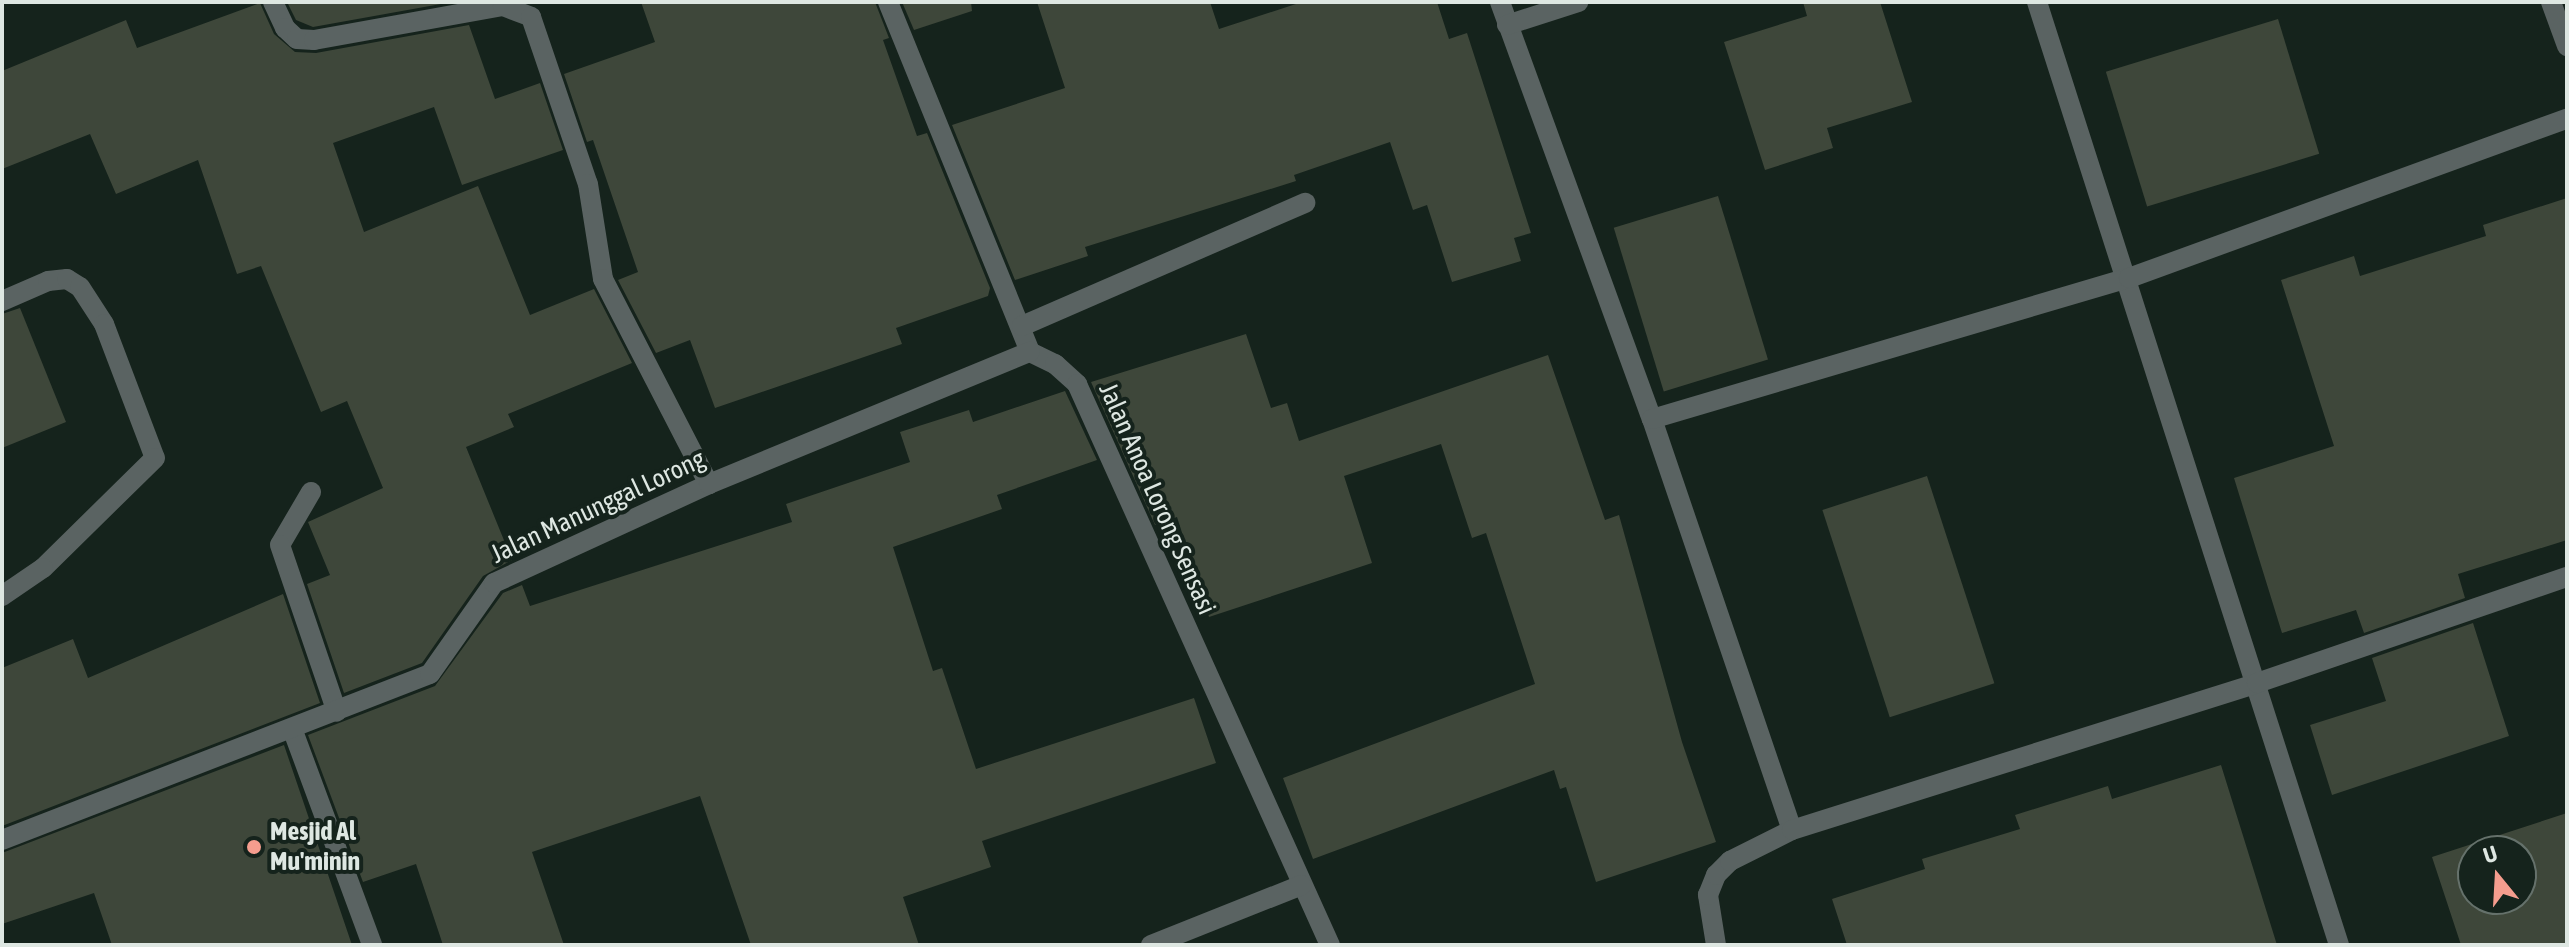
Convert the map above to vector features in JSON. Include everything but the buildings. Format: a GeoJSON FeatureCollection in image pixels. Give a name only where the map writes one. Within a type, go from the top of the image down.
{"type":"FeatureCollection","features":[{"type":"Feature","properties":{"kind":"street"},"geometry":{"type":"LineString","coordinates":[[273,2],[285,28],[297,39],[314,40],[503,6],[531,17],[588,184],[603,279],[709,484]]}},
{"type":"Feature","properties":{"kind":"street"},"geometry":{"type":"LineString","coordinates":[[888,2],[1030,352]]}},
{"type":"Feature","properties":{"kind":"street"},"geometry":{"type":"LineString","coordinates":[[1500,2],[1652,419],[1792,830]]}},
{"type":"Feature","properties":{"kind":"street"},"geometry":{"type":"LineString","coordinates":[[1507,25],[1578,2]]}},
{"type":"Feature","properties":{"kind":"street"},"geometry":{"type":"LineString","coordinates":[[2037,2],[2129,278],[2339,945]]}},
{"type":"Feature","properties":{"kind":"street"},"geometry":{"type":"LineString","coordinates":[[2551,2],[2567,46]]}},
{"type":"Feature","properties":{"kind":"street"},"geometry":{"type":"LineString","coordinates":[[1652,419],[2129,278],[2567,119]]}},
{"type":"Feature","properties":{"kind":"street"},"geometry":{"type":"LineString","coordinates":[[1022,326],[1305,203]]}},
{"type":"Feature","properties":{"kind":"street"},"geometry":{"type":"LineString","coordinates":[[2,301],[48,281],[67,279],[80,287],[104,324],[155,458],[43,568],[2,596]]}},
{"type":"Feature","properties":{"kind":"street","name":"Jalan Manunggal Lorong"},"geometry":{"type":"LineString","coordinates":[[2,840],[293,731],[430,674],[494,583],[709,484],[1030,352]]}},
{"type":"Feature","properties":{"kind":"street","name":"Jalan Anoa Lorong Sensasi"},"geometry":{"type":"LineString","coordinates":[[1030,352],[1055,364],[1077,384],[1330,945]]}},
{"type":"Feature","properties":{"kind":"street"},"geometry":{"type":"LineString","coordinates":[[311,492],[280,545],[337,712]]}},
{"type":"Feature","properties":{"kind":"street"},"geometry":{"type":"LineString","coordinates":[[1716,945],[1708,895],[1716,875],[1730,861],[1792,830],[2257,683],[2567,577]]}},
{"type":"Feature","properties":{"kind":"street"},"geometry":{"type":"LineString","coordinates":[[293,731],[372,945]]}},
{"type":"Feature","properties":{"kind":"street"},"geometry":{"type":"LineString","coordinates":[[1151,945],[1302,885]]}},
{"type":"Feature","properties":{"kind":"place","name":"Mesjid Al Mu'minin"},"geometry":{"type":"Point","coordinates":[254,847]}}]}
